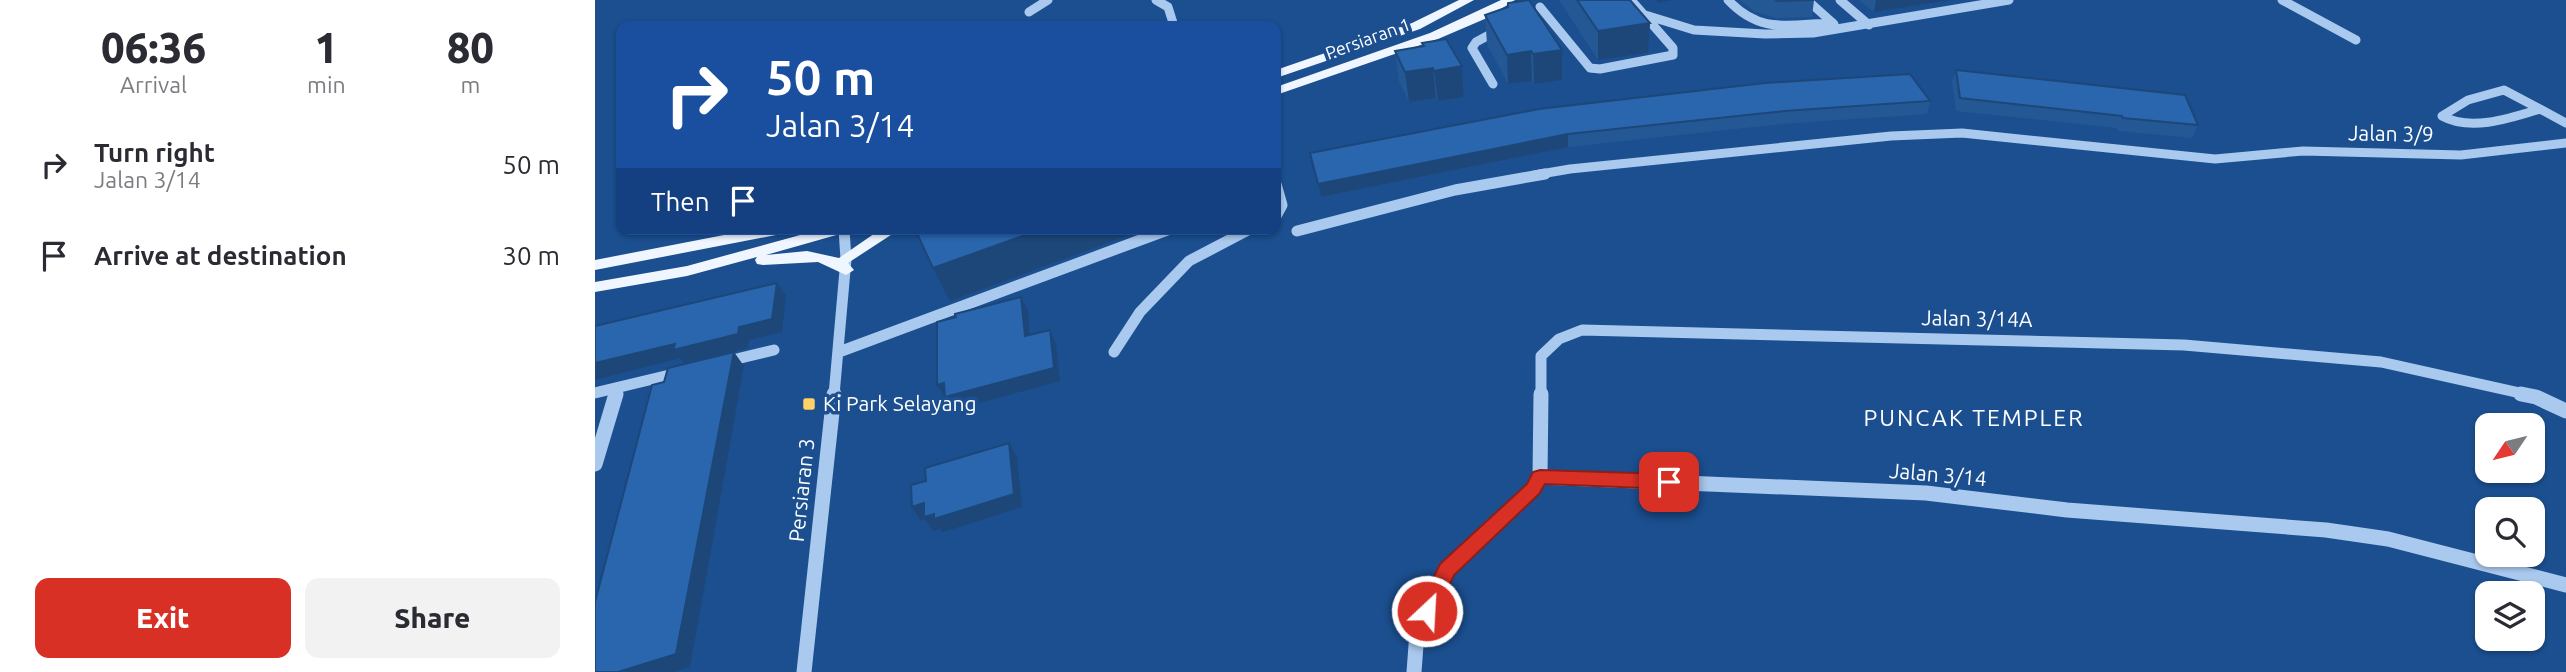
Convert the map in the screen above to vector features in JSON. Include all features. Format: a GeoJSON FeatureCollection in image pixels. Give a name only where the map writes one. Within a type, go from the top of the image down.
{"type":"FeatureCollection","features":[{"type":"Feature","properties":{"kind":"main road","name":"Persiaran 1"},"geometry":{"type":"LineString","coordinates":[[1281,72],[1379,40],[1448,6],[1468,0]]}},
{"type":"Feature","properties":{"kind":"main road","name":"Persiaran 1"},"geometry":{"type":"LineString","coordinates":[[1281,89],[1434,36],[1483,15],[1509,0]]}},
{"type":"Feature","properties":{"kind":"main road"},"geometry":{"type":"LineString","coordinates":[[595,265],[750,235]]}},
{"type":"Feature","properties":{"kind":"main road"},"geometry":{"type":"LineString","coordinates":[[595,287],[726,261],[821,235]]}},
{"type":"Feature","properties":{"kind":"main road"},"geometry":{"type":"LineString","coordinates":[[726,261],[822,258],[837,259],[846,264],[884,235]]}},
{"type":"Feature","properties":{"kind":"street"},"geometry":{"type":"LineString","coordinates":[[1029,12],[1048,0]]}},
{"type":"Feature","properties":{"kind":"street"},"geometry":{"type":"LineString","coordinates":[[1156,0],[1168,7],[1172,21]]}},
{"type":"Feature","properties":{"kind":"street"},"geometry":{"type":"LineString","coordinates":[[1529,13],[1543,4],[1585,64],[1595,69],[1673,55],[1673,48],[1631,0]]}},
{"type":"Feature","properties":{"kind":"street"},"geometry":{"type":"LineString","coordinates":[[1728,0],[1754,21],[1768,24],[1836,26],[1869,25],[1978,3],[2009,0]]}},
{"type":"Feature","properties":{"kind":"street"},"geometry":{"type":"LineString","coordinates":[[1807,0],[1836,26]]}},
{"type":"Feature","properties":{"kind":"street"},"geometry":{"type":"LineString","coordinates":[[1840,0],[1869,25]]}},
{"type":"Feature","properties":{"kind":"street"},"geometry":{"type":"LineString","coordinates":[[2282,0],[2356,40]]}},
{"type":"Feature","properties":{"kind":"street"},"geometry":{"type":"LineString","coordinates":[[1642,14],[1694,30],[1765,34],[1836,26]]}},
{"type":"Feature","properties":{"kind":"street"},"geometry":{"type":"LineString","coordinates":[[1493,84],[1472,48],[1476,42],[1508,25]]}},
{"type":"Feature","properties":{"kind":"street"},"geometry":{"type":"LineString","coordinates":[[2540,109],[2505,121],[2453,122],[2442,116],[2468,100],[2504,90],[2540,109],[2566,123]]}},
{"type":"Feature","properties":{"kind":"street","name":"Jalan 3/9"},"geometry":{"type":"LineString","coordinates":[[1297,231],[1455,190],[1570,169],[1891,136],[1962,132],[2215,159],[2302,151],[2461,155],[2566,143]]}},
{"type":"Feature","properties":{"kind":"street","name":"Persiaran 3"},"geometry":{"type":"LineString","coordinates":[[804,672],[839,352],[846,264],[844,235]]}},
{"type":"Feature","properties":{"kind":"street"},"geometry":{"type":"LineString","coordinates":[[839,352],[1154,235]]}},
{"type":"Feature","properties":{"kind":"street"},"geometry":{"type":"LineString","coordinates":[[1114,352],[1140,312],[1189,261],[1239,235]]}},
{"type":"Feature","properties":{"kind":"street","name":"Jalan 3/14A"},"geometry":{"type":"LineString","coordinates":[[1540,477],[1541,356],[1550,344],[1566,334],[1582,330],[2184,345],[2381,362],[2536,397],[2566,411]]}},
{"type":"Feature","properties":{"kind":"street"},"geometry":{"type":"LineString","coordinates":[[595,393],[774,350]]}},
{"type":"Feature","properties":{"kind":"street"},"geometry":{"type":"LineString","coordinates":[[595,464],[618,388]]}},
{"type":"Feature","properties":{"kind":"street"},"geometry":{"type":"LineString","coordinates":[[1415,672],[1417,632],[1447,570],[1533,489],[1540,477]]}},
{"type":"Feature","properties":{"kind":"street","name":"Jalan 3/14"},"geometry":{"type":"LineString","coordinates":[[1540,477],[1926,493],[2067,510],[2326,530],[2388,539],[2566,585]]}},
{"type":"Feature","properties":{"kind":"building"},"geometry":{"type":"Polygon","coordinates":[[[1529,0],[1562,50],[1507,55],[1485,15],[1508,7],[1508,3],[1529,0]]]}},
{"type":"Feature","properties":{"kind":"building"},"geometry":{"type":"Polygon","coordinates":[[[1577,0],[1630,0],[1650,23],[1598,31],[1577,0]]]}},
{"type":"Feature","properties":{"kind":"building"},"geometry":{"type":"Polygon","coordinates":[[[1446,39],[1462,66],[1405,72],[1395,51],[1446,39]]]}},
{"type":"Feature","properties":{"kind":"building"},"geometry":{"type":"Polygon","coordinates":[[[1956,70],[2185,95],[2198,125],[1960,98],[1956,70]]]}},
{"type":"Feature","properties":{"kind":"building"},"geometry":{"type":"Polygon","coordinates":[[[1910,74],[1930,101],[1784,111],[1568,134],[1318,184],[1310,153],[1539,109],[1765,83],[1910,74]]]}},
{"type":"Feature","properties":{"kind":"building"},"geometry":{"type":"Polygon","coordinates":[[[918,235],[1025,235],[933,268],[918,235]]]}},
{"type":"Feature","properties":{"kind":"building"},"geometry":{"type":"Polygon","coordinates":[[[777,283],[772,319],[739,327],[738,334],[673,350],[675,344],[595,363],[595,326],[777,283]]]}},
{"type":"Feature","properties":{"kind":"building"},"geometry":{"type":"Polygon","coordinates":[[[1021,297],[1025,336],[1050,330],[1054,368],[945,397],[944,383],[937,385],[937,322],[956,317],[955,314],[1021,297]]]}},
{"type":"Feature","properties":{"kind":"building"},"geometry":{"type":"Polygon","coordinates":[[[734,352],[676,654],[618,672],[595,672],[595,602],[652,385],[664,382],[668,368],[734,352]]]}},
{"type":"Feature","properties":{"kind":"building"},"geometry":{"type":"Polygon","coordinates":[[[1009,443],[1014,494],[934,519],[934,514],[924,517],[924,503],[912,507],[911,485],[926,481],[925,468],[1009,443]]]}},
{"type":"Feature","properties":{"kind":"place","name":"Ki Park Selayang"},"geometry":{"type":"Point","coordinates":[809,404]}},
{"type":"Feature","properties":{"kind":"district","name":"PUNCAK TEMPLER"},"geometry":{"type":"Point","coordinates":[1974,418]}},
{"type":"Feature","properties":{"kind":"route"},"geometry":{"type":"LineString","coordinates":[[1427,611],[1447,570],[1533,489],[1540,477],[1669,482]]}}]}
